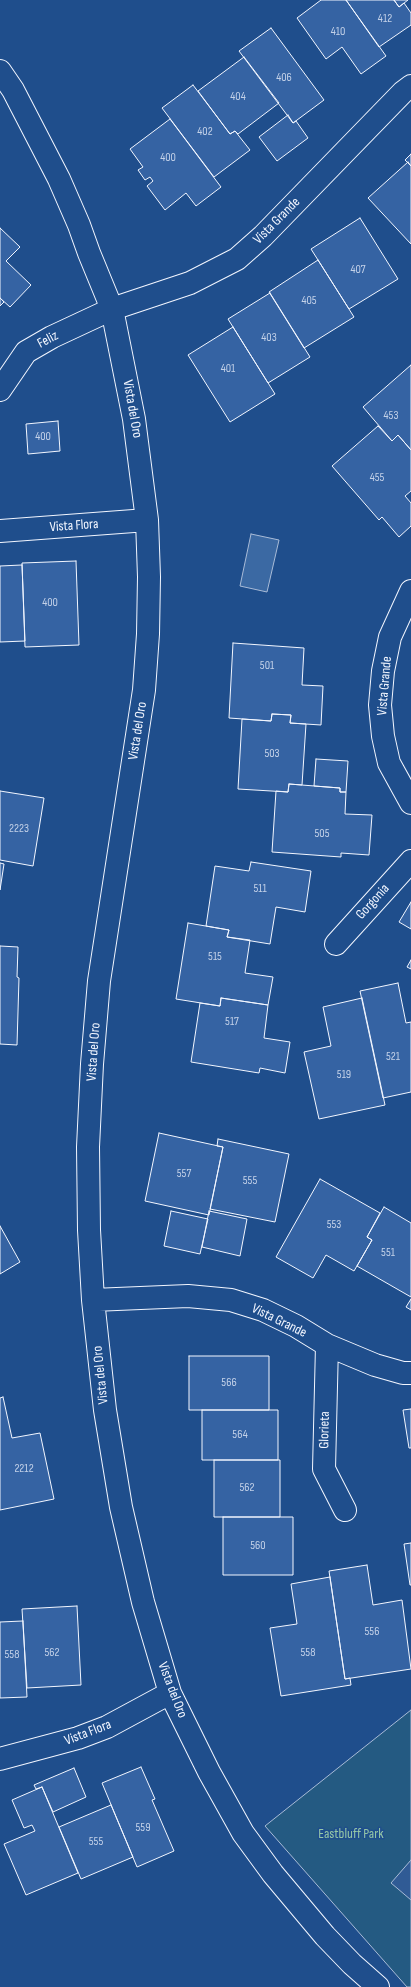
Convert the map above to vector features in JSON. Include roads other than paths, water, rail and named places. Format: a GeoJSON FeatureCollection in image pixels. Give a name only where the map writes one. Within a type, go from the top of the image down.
{"type":"FeatureCollection","features":[{"type":"Feature","properties":{"kind":"street","name":"Vista del Oro"},"geometry":{"type":"LineString","coordinates":[[0,71],[12,90],[59,179],[79,225],[112,310],[134,419],[147,520],[149,577],[148,634],[144,690],[99,981],[92,1064],[88,1147],[89,1230],[93,1300],[104,1410],[121,1507],[143,1602],[170,1693],[209,1772],[243,1833],[273,1874],[325,1936],[352,1964],[378,1987]]}},
{"type":"Feature","properties":{"kind":"street","name":"Vista Grande"},"geometry":{"type":"LineString","coordinates":[[112,310],[190,282],[237,259],[264,236],[403,92],[411,86]]}},
{"type":"Feature","properties":{"kind":"street","name":"Feliz"},"geometry":{"type":"LineString","coordinates":[[0,390],[26,352],[52,337],[112,310]]}},
{"type":"Feature","properties":{"kind":"street","name":"Vista Flora"},"geometry":{"type":"LineString","coordinates":[[0,531],[147,520]]}},
{"type":"Feature","properties":{"kind":"street","name":"Vista Grande"},"geometry":{"type":"LineString","coordinates":[[411,591],[390,637],[383,671],[380,704],[383,736],[389,763],[411,803]]}},
{"type":"Feature","properties":{"kind":"street","name":"Gorgonia"},"geometry":{"type":"LineString","coordinates":[[336,944],[411,861]]}},
{"type":"Feature","properties":{"kind":"street","name":"Vista Grande"},"geometry":{"type":"LineString","coordinates":[[93,1300],[188,1296],[230,1300],[263,1310],[296,1326],[327,1345],[375,1365],[403,1373],[411,1373]]}},
{"type":"Feature","properties":{"kind":"street","name":"Glorieta"},"geometry":{"type":"LineString","coordinates":[[327,1345],[324,1469],[345,1510]]}},
{"type":"Feature","properties":{"kind":"street","name":"Vista Flora"},"geometry":{"type":"LineString","coordinates":[[0,1759],[78,1738],[107,1727],[170,1693]]}},
{"type":"Feature","properties":{"kind":"park label","name":"Eastbluff Park"},"geometry":{"type":"Point","coordinates":[351,1834]}}]}
